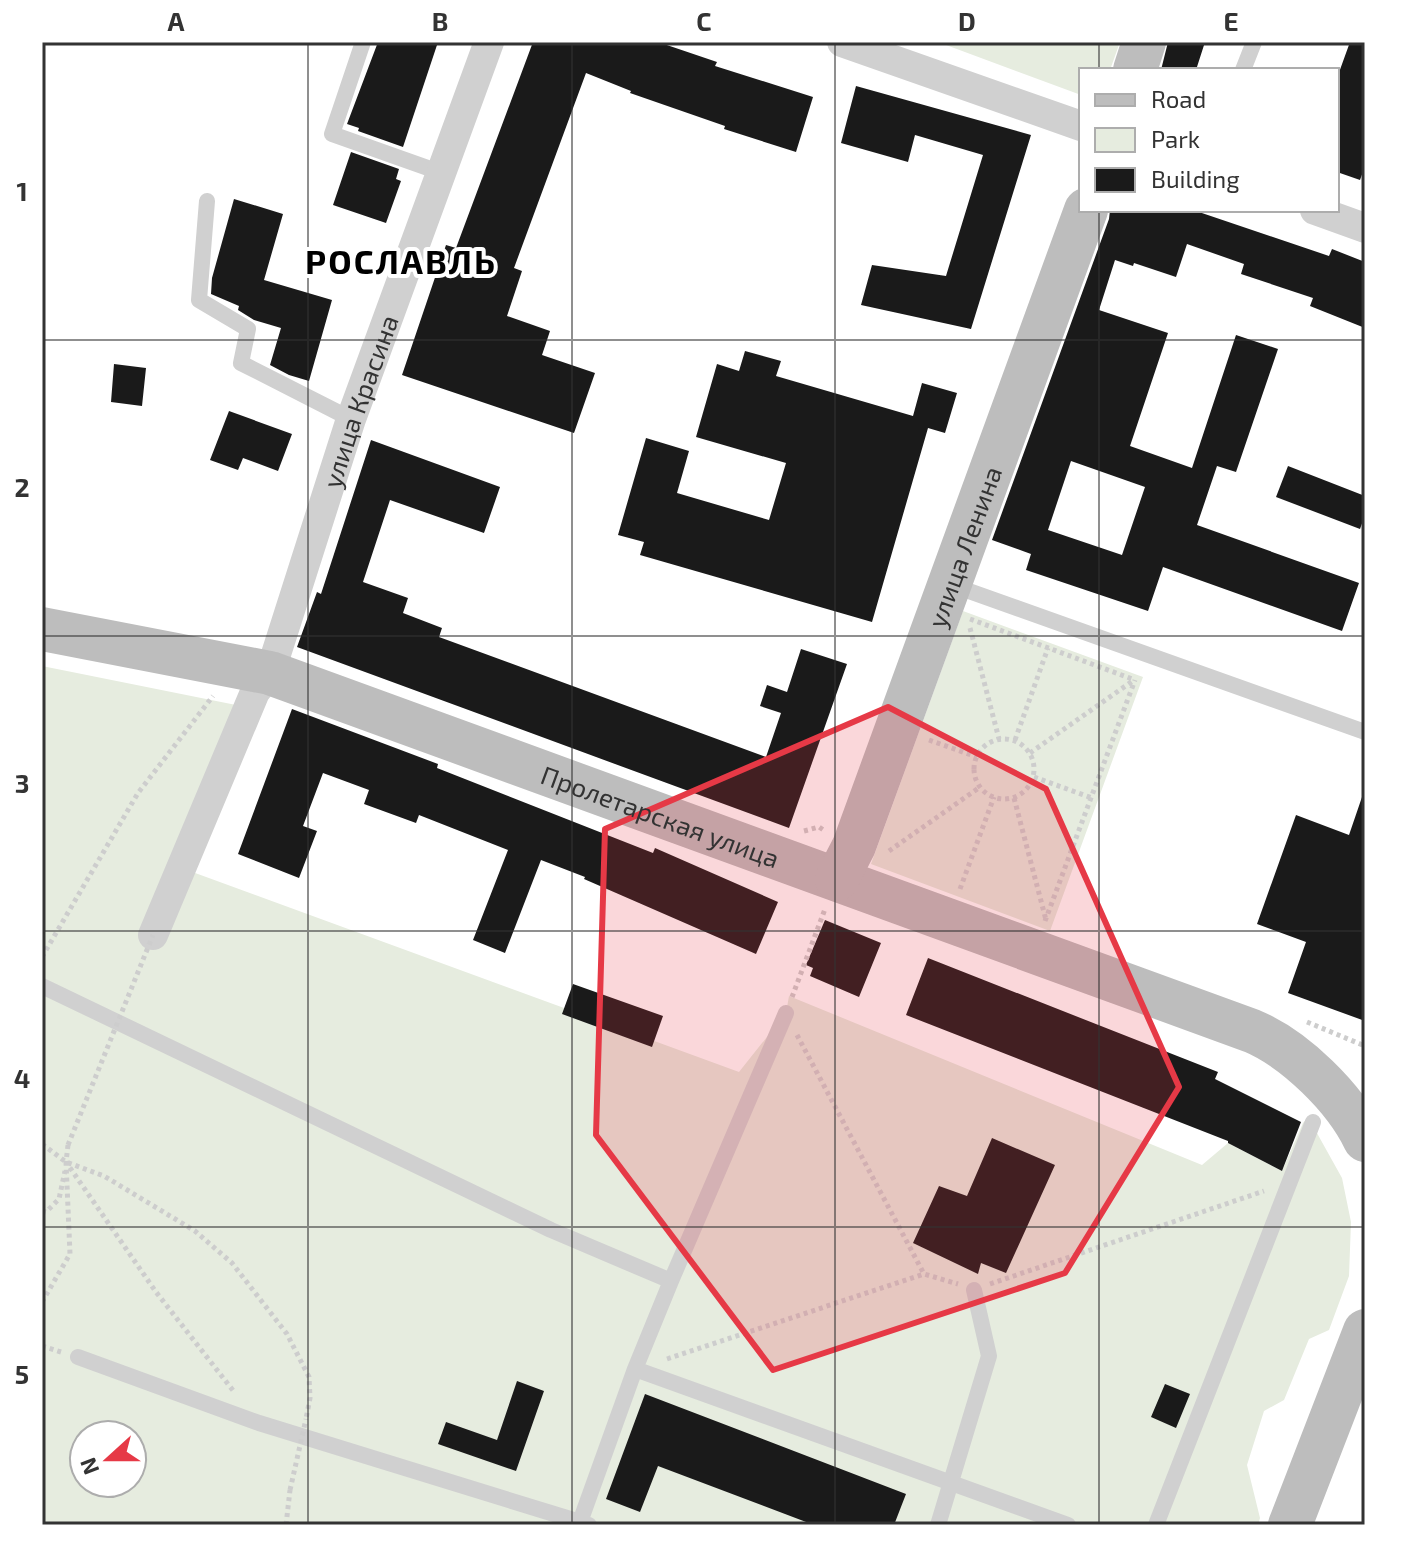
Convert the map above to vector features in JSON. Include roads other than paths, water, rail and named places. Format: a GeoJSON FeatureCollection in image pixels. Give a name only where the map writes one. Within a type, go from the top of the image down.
{"type":"FeatureCollection","features":[{"type":"Feature","properties":{"kind":"main road"},"geometry":{"type":"LineString","coordinates":[[1136,68],[1144,42]]}},
{"type":"Feature","properties":{"kind":"main road","name":"улица Ленина"},"geometry":{"type":"LineString","coordinates":[[837,879],[959,601],[1085,212]]}},
{"type":"Feature","properties":{"kind":"main road","name":"Пролетарская улица"},"geometry":{"type":"LineString","coordinates":[[42,629],[270,673],[837,879],[1280,1027],[1365,1084]]}},
{"type":"Feature","properties":{"kind":"main road","name":"Пролетарская улица"},"geometry":{"type":"LineString","coordinates":[[1280,1027],[1360,1129],[1365,1140]]}},
{"type":"Feature","properties":{"kind":"main road"},"geometry":{"type":"LineString","coordinates":[[1290,1525],[1365,1331]]}},
{"type":"Feature","properties":{"kind":"street","name":"улица Красина"},"geometry":{"type":"LineString","coordinates":[[153,935],[255,692],[270,673],[351,419],[489,42]]}},
{"type":"Feature","properties":{"kind":"street"},"geometry":{"type":"LineString","coordinates":[[842,42],[1079,125]]}},
{"type":"Feature","properties":{"kind":"street"},"geometry":{"type":"LineString","coordinates":[[1321,212],[1365,228]]}},
{"type":"Feature","properties":{"kind":"lane"},"geometry":{"type":"LineString","coordinates":[[363,42],[332,134],[442,173]]}},
{"type":"Feature","properties":{"kind":"lane"},"geometry":{"type":"LineString","coordinates":[[1244,68],[1254,42]]}},
{"type":"Feature","properties":{"kind":"lane"},"geometry":{"type":"LineString","coordinates":[[207,201],[199,300],[248,329],[241,363],[351,419]]}},
{"type":"Feature","properties":{"kind":"lane"},"geometry":{"type":"LineString","coordinates":[[959,601],[1365,732]]}},
{"type":"Feature","properties":{"kind":"lane"},"geometry":{"type":"LineString","coordinates":[[42,986],[551,1230],[671,1281]]}},
{"type":"Feature","properties":{"kind":"lane"},"geometry":{"type":"LineString","coordinates":[[78,1357],[259,1423],[585,1524],[635,1369],[786,1013]]}},
{"type":"Feature","properties":{"kind":"lane"},"geometry":{"type":"LineString","coordinates":[[1156,1525],[1313,1122]]}},
{"type":"Feature","properties":{"kind":"lane"},"geometry":{"type":"LineString","coordinates":[[938,1525],[989,1356],[974,1290]]}},
{"type":"Feature","properties":{"kind":"lane"},"geometry":{"type":"LineString","coordinates":[[635,1369],[1068,1525]]}},
{"type":"Feature","properties":{"kind":"district","name":"РОСЛАВЛЬ"},"geometry":{"type":"Point","coordinates":[401,260]}}]}
